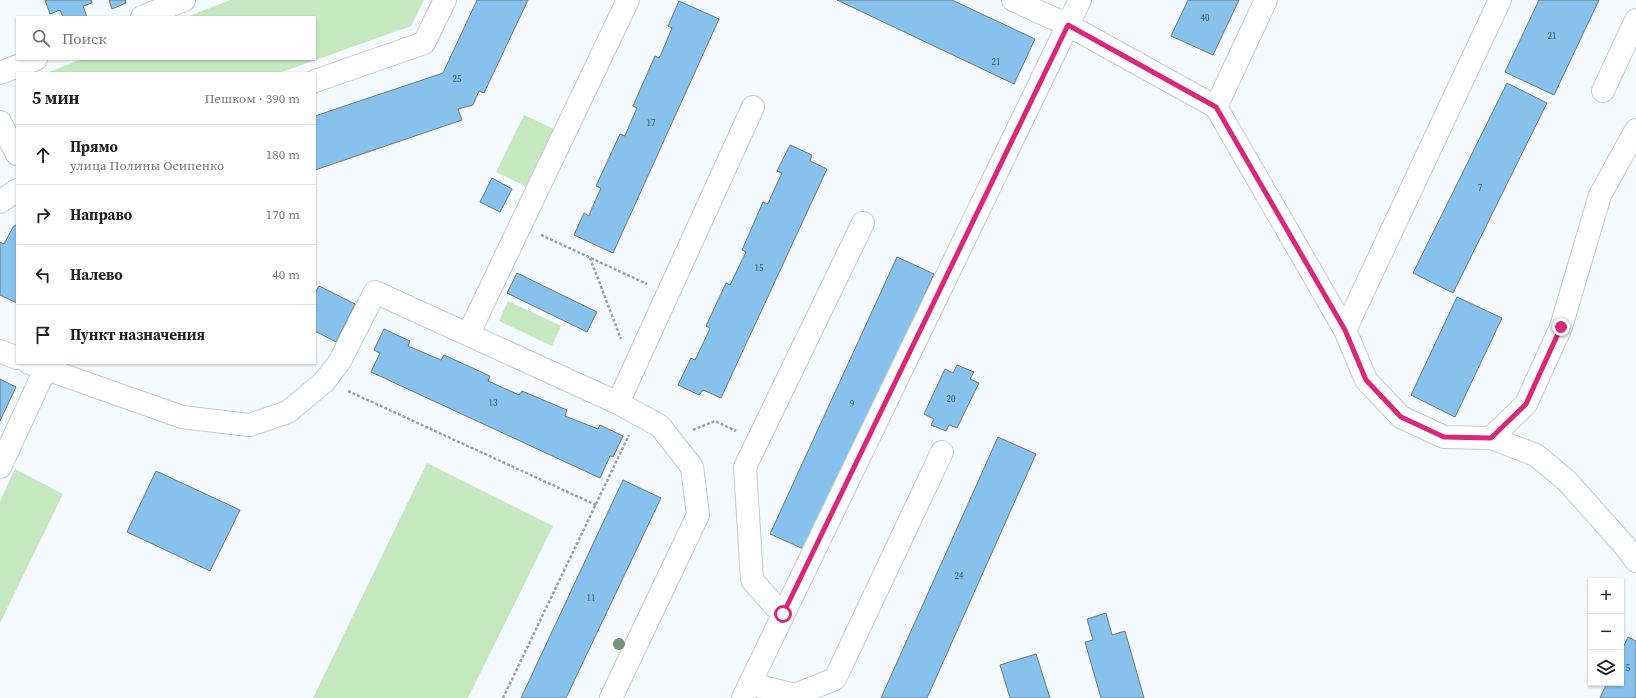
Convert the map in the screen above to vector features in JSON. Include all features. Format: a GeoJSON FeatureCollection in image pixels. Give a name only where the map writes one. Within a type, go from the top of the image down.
{"type":"FeatureCollection","features":[{"type":"Feature","properties":{"kind":"street"},"geometry":{"type":"LineString","coordinates":[[144,16],[184,0]]}},
{"type":"Feature","properties":{"kind":"street"},"geometry":{"type":"LineString","coordinates":[[316,81],[424,43],[445,0]]}},
{"type":"Feature","properties":{"kind":"street"},"geometry":{"type":"LineString","coordinates":[[469,333],[628,0]]}},
{"type":"Feature","properties":{"kind":"street"},"geometry":{"type":"LineString","coordinates":[[1013,0],[1068,25],[1216,107],[1345,330],[1366,380],[1401,417],[1444,437],[1491,438],[1536,455],[1567,481],[1624,545],[1636,561]]}},
{"type":"Feature","properties":{"kind":"street"},"geometry":{"type":"LineString","coordinates":[[942,452],[835,679],[795,695],[746,691],[1080,0]]}},
{"type":"Feature","properties":{"kind":"street"},"geometry":{"type":"LineString","coordinates":[[1216,107],[1266,0]]}},
{"type":"Feature","properties":{"kind":"street"},"geometry":{"type":"LineString","coordinates":[[1345,330],[1500,0]]}},
{"type":"Feature","properties":{"kind":"street"},"geometry":{"type":"LineString","coordinates":[[1603,91],[1636,20]]}},
{"type":"Feature","properties":{"kind":"street"},"geometry":{"type":"LineString","coordinates":[[0,73],[33,60]]}},
{"type":"Feature","properties":{"kind":"street"},"geometry":{"type":"LineString","coordinates":[[618,403],[753,107]]}},
{"type":"Feature","properties":{"kind":"street"},"geometry":{"type":"LineString","coordinates":[[0,122],[16,152]]}},
{"type":"Feature","properties":{"kind":"street"},"geometry":{"type":"LineString","coordinates":[[1491,438],[1526,404],[1561,327],[1600,195],[1636,132]]}},
{"type":"Feature","properties":{"kind":"street"},"geometry":{"type":"LineString","coordinates":[[0,202],[16,191]]}},
{"type":"Feature","properties":{"kind":"street"},"geometry":{"type":"LineString","coordinates":[[783,614],[752,580],[744,467],[863,223]]}},
{"type":"Feature","properties":{"kind":"street"},"geometry":{"type":"LineString","coordinates":[[0,467],[37,366],[182,416],[249,425],[288,412],[325,380],[340,361],[375,292],[469,333],[639,414],[660,426],[692,467],[698,515],[611,698]]}},
{"type":"Feature","properties":{"kind":"street"},"geometry":{"type":"LineString","coordinates":[[0,351],[16,358]]}},
{"type":"Feature","properties":{"kind":"path"},"geometry":{"type":"LineString","coordinates":[[520,226],[668,293]]}},
{"type":"Feature","properties":{"kind":"path"},"geometry":{"type":"LineString","coordinates":[[590,258],[633,370]]}},
{"type":"Feature","properties":{"kind":"path"},"geometry":{"type":"LineString","coordinates":[[325,380],[596,505]]}},
{"type":"Feature","properties":{"kind":"path"},"geometry":{"type":"LineString","coordinates":[[503,698],[639,414]]}},
{"type":"Feature","properties":{"kind":"path"},"geometry":{"type":"LineString","coordinates":[[670,439],[715,421],[757,441]]}},
{"type":"Feature","properties":{"kind":"green space"},"geometry":{"type":"Polygon","coordinates":[[[230,0],[424,0],[411,26],[316,60],[316,16],[190,16],[230,0]]]}},
{"type":"Feature","properties":{"kind":"green space"},"geometry":{"type":"Polygon","coordinates":[[[80,60],[316,60],[282,72],[50,72],[80,60]]]}},
{"type":"Feature","properties":{"kind":"green space"},"geometry":{"type":"Polygon","coordinates":[[[524,115],[556,130],[529,188],[496,172],[524,115]]]}},
{"type":"Feature","properties":{"kind":"green space"},"geometry":{"type":"Polygon","coordinates":[[[508,301],[561,326],[552,346],[499,321],[508,301]]]}},
{"type":"Feature","properties":{"kind":"green space"},"geometry":{"type":"Polygon","coordinates":[[[427,463],[553,526],[468,698],[313,698],[427,463]]]}},
{"type":"Feature","properties":{"kind":"green space"},"geometry":{"type":"Polygon","coordinates":[[[15,469],[63,494],[0,623],[0,501],[15,469]]]}},
{"type":"Feature","properties":{"kind":"building"},"geometry":{"type":"Polygon","coordinates":[[[45,0],[91,0],[92,3],[83,6],[87,16],[63,16],[60,10],[50,14],[45,0]]]}},
{"type":"Feature","properties":{"kind":"building"},"geometry":{"type":"Polygon","coordinates":[[[109,0],[125,0],[126,3],[112,9],[109,0]]]}},
{"type":"Feature","properties":{"kind":"building"},"geometry":{"type":"Polygon","coordinates":[[[477,0],[528,0],[484,93],[479,91],[473,105],[458,109],[462,120],[316,170],[316,116],[443,73],[477,0]]]}},
{"type":"Feature","properties":{"kind":"building"},"geometry":{"type":"Polygon","coordinates":[[[837,0],[952,0],[1035,39],[1014,84],[837,0]]]}},
{"type":"Feature","properties":{"kind":"building"},"geometry":{"type":"Polygon","coordinates":[[[1188,0],[1239,0],[1213,55],[1171,36],[1188,0]]]}},
{"type":"Feature","properties":{"kind":"building"},"geometry":{"type":"Polygon","coordinates":[[[1539,0],[1599,0],[1554,95],[1505,72],[1539,0]]]}},
{"type":"Feature","properties":{"kind":"building"},"geometry":{"type":"Polygon","coordinates":[[[679,1],[719,19],[613,253],[574,235],[584,213],[589,216],[601,188],[596,186],[620,134],[625,136],[637,108],[633,106],[655,56],[659,58],[662,52],[672,28],[668,26],[679,1]]]}},
{"type":"Feature","properties":{"kind":"building"},"geometry":{"type":"Polygon","coordinates":[[[1507,83],[1547,103],[1453,293],[1413,273],[1507,83]]]}},
{"type":"Feature","properties":{"kind":"building"},"geometry":{"type":"Polygon","coordinates":[[[790,145],[812,155],[810,161],[827,169],[721,398],[703,390],[699,395],[678,385],[691,358],[695,360],[710,328],[706,326],[726,283],[730,285],[746,252],[742,250],[763,202],[768,204],[782,173],[777,171],[790,145]]]}},
{"type":"Feature","properties":{"kind":"building"},"geometry":{"type":"Polygon","coordinates":[[[492,178],[512,189],[500,212],[480,202],[492,178]]]}},
{"type":"Feature","properties":{"kind":"building"},"geometry":{"type":"Polygon","coordinates":[[[16,225],[16,303],[0,295],[0,242],[4,244],[13,227],[16,225]]]}},
{"type":"Feature","properties":{"kind":"building"},"geometry":{"type":"Polygon","coordinates":[[[897,257],[934,274],[808,551],[770,534],[897,257]]]}},
{"type":"Feature","properties":{"kind":"building"},"geometry":{"type":"Polygon","coordinates":[[[517,273],[597,312],[587,332],[507,293],[517,273]]]}},
{"type":"Feature","properties":{"kind":"building"},"geometry":{"type":"Polygon","coordinates":[[[319,286],[355,304],[336,342],[316,332],[316,291],[319,286]]]}},
{"type":"Feature","properties":{"kind":"building"},"geometry":{"type":"Polygon","coordinates":[[[1457,297],[1502,318],[1455,417],[1411,395],[1457,297]]]}},
{"type":"Feature","properties":{"kind":"building"},"geometry":{"type":"Polygon","coordinates":[[[384,329],[410,341],[408,346],[441,360],[444,355],[490,376],[488,381],[519,395],[522,391],[567,410],[565,416],[598,429],[600,425],[623,436],[613,457],[610,456],[600,478],[371,372],[380,353],[374,350],[384,329]]]}},
{"type":"Feature","properties":{"kind":"building"},"geometry":{"type":"Polygon","coordinates":[[[957,365],[974,372],[970,379],[979,383],[957,428],[949,425],[946,431],[931,425],[934,419],[924,414],[945,369],[953,373],[957,365]]]}},
{"type":"Feature","properties":{"kind":"building"},"geometry":{"type":"Polygon","coordinates":[[[0,379],[16,387],[0,421],[0,379]]]}},
{"type":"Feature","properties":{"kind":"building"},"geometry":{"type":"Polygon","coordinates":[[[998,437],[1036,454],[927,698],[881,698],[998,437]]]}},
{"type":"Feature","properties":{"kind":"building"},"geometry":{"type":"Polygon","coordinates":[[[156,471],[240,510],[210,571],[127,532],[156,471]]]}},
{"type":"Feature","properties":{"kind":"building"},"geometry":{"type":"Polygon","coordinates":[[[623,480],[661,498],[566,698],[521,698],[623,480]]]}},
{"type":"Feature","properties":{"kind":"building"},"geometry":{"type":"Polygon","coordinates":[[[1106,613],[1112,635],[1125,631],[1144,698],[1101,698],[1085,642],[1093,640],[1087,619],[1106,613]]]}},
{"type":"Feature","properties":{"kind":"building"},"geometry":{"type":"Polygon","coordinates":[[[1628,637],[1636,641],[1636,698],[1600,698],[1606,686],[1624,686],[1624,646],[1628,637]]]}},
{"type":"Feature","properties":{"kind":"building"},"geometry":{"type":"Polygon","coordinates":[[[1036,654],[1050,698],[1010,698],[1000,665],[1036,654]]]}},
{"type":"Feature","properties":{"kind":"route"},"geometry":{"type":"LineString","coordinates":[[783,614],[1068,25],[1216,107],[1345,330],[1366,380],[1401,417],[1444,437],[1491,438],[1526,404],[1561,327]]}}]}
